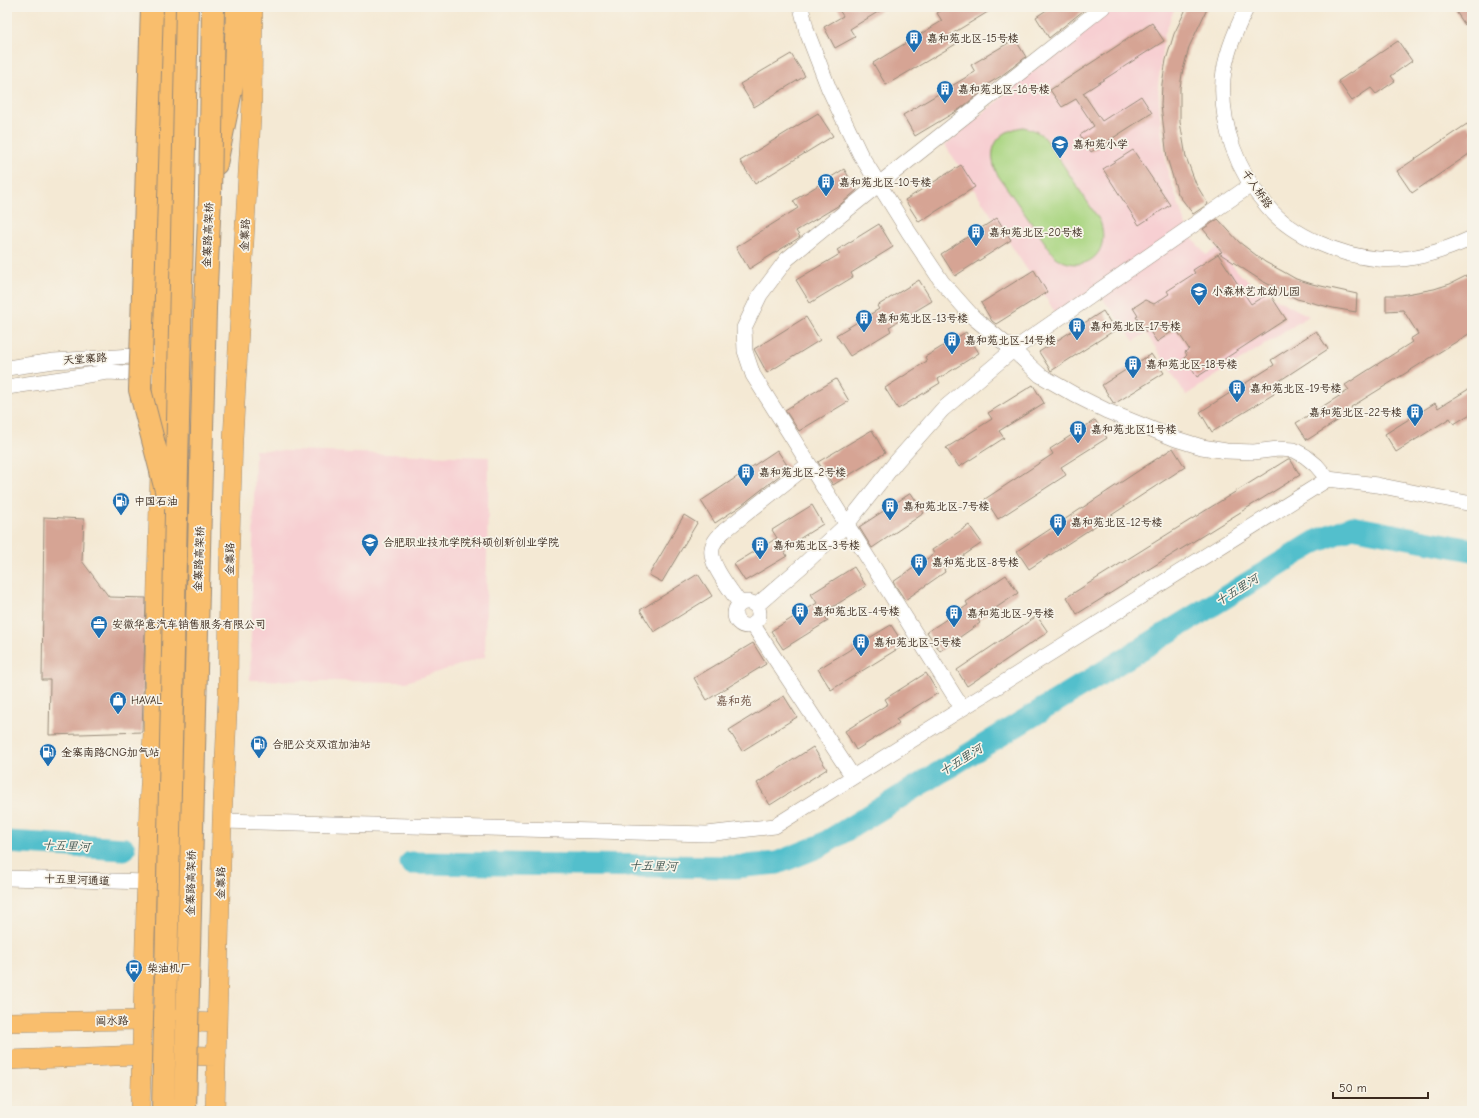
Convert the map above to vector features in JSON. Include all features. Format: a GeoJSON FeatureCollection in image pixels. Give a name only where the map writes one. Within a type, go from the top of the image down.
{"type":"FeatureCollection","features":[{"type":"Feature","properties":{"kind":"highway"},"geometry":{"type":"LineString","coordinates":[[163,1111],[186,7]]}},
{"type":"Feature","properties":{"kind":"highway","name":"金寨路高架桥"},"geometry":{"type":"LineString","coordinates":[[185,1111],[204,349],[210,197],[213,7]]}},
{"type":"Feature","properties":{"kind":"highway"},"geometry":{"type":"LineString","coordinates":[[210,197],[235,70],[237,7]]}},
{"type":"Feature","properties":{"kind":"highway"},"geometry":{"type":"LineString","coordinates":[[156,10],[140,390],[175,525]]}},
{"type":"Feature","properties":{"kind":"main road","name":"金寨路"},"geometry":{"type":"LineString","coordinates":[[215,1111],[222,821],[228,695],[229,570],[233,438],[252,101],[254,7]]}},
{"type":"Feature","properties":{"kind":"main road"},"geometry":{"type":"LineString","coordinates":[[140,1111],[163,374],[156,10]]}},
{"type":"Feature","properties":{"kind":"main road","name":"阊水路"},"geometry":{"type":"LineString","coordinates":[[7,1022],[143,1020],[217,1023]]}},
{"type":"Feature","properties":{"kind":"main road"},"geometry":{"type":"LineString","coordinates":[[7,1060],[142,1054],[217,1056]]}},
{"type":"Feature","properties":{"kind":"street"},"geometry":{"type":"LineString","coordinates":[[801,7],[807,32],[829,90],[860,154],[942,282],[974,318],[1013,350],[1040,375],[1107,411],[1169,436],[1202,447],[1226,451],[1254,452],[1278,449],[1294,450],[1306,456],[1328,479]]}},
{"type":"Feature","properties":{"kind":"street"},"geometry":{"type":"LineString","coordinates":[[962,708],[753,375],[745,351],[744,328],[760,295],[787,259],[879,184],[1104,7]]}},
{"type":"Feature","properties":{"kind":"street","name":"千人桥路"},"geometry":{"type":"LineString","coordinates":[[1247,7],[1229,47],[1223,78],[1223,106],[1228,133],[1236,159],[1251,185],[1268,208],[1292,228],[1319,243],[1349,255],[1379,260],[1410,258],[1440,250],[1472,238]]}},
{"type":"Feature","properties":{"kind":"street"},"geometry":{"type":"LineString","coordinates":[[756,606],[802,566],[846,524],[896,462],[942,410],[1013,350],[1251,185]]}},
{"type":"Feature","properties":{"kind":"street","name":"天堂寨路"},"geometry":{"type":"LineString","coordinates":[[7,368],[54,361],[163,354]]}},
{"type":"Feature","properties":{"kind":"street"},"geometry":{"type":"LineString","coordinates":[[7,387],[108,372],[163,374]]}},
{"type":"Feature","properties":{"kind":"street"},"geometry":{"type":"LineString","coordinates":[[740,604],[713,560],[712,550],[715,541],[724,531],[809,464]]}},
{"type":"Feature","properties":{"kind":"street"},"geometry":{"type":"LineString","coordinates":[[222,821],[707,834],[775,826],[1328,479],[1377,485],[1472,504]]}},
{"type":"Feature","properties":{"kind":"street"},"geometry":{"type":"LineString","coordinates":[[750,602],[756,606],[759,618],[753,624],[742,626],[736,621],[735,613],[740,604],[750,602]]}},
{"type":"Feature","properties":{"kind":"street"},"geometry":{"type":"LineString","coordinates":[[753,624],[853,777]]}},
{"type":"Feature","properties":{"kind":"street","name":"十五里河通道"},"geometry":{"type":"LineString","coordinates":[[7,878],[147,882]]}},
{"type":"Feature","properties":{"kind":"shaded area","name":"嘉和苑小学"},"geometry":{"type":"Polygon","coordinates":[[[1109,7],[1175,7],[1164,36],[1158,86],[1161,130],[1168,173],[1189,234],[1206,255],[1217,248],[1242,276],[1271,296],[1309,316],[1186,395],[1146,333],[1134,341],[1095,288],[1057,315],[945,145],[1109,7]]]}},
{"type":"Feature","properties":{"kind":"shaded area","name":"合肥职业技术学院科硕创新创业学院"},"geometry":{"type":"Polygon","coordinates":[[[255,450],[489,457],[485,657],[406,682],[250,680],[255,450]]]}},
{"type":"Feature","properties":{"kind":"green space"},"geometry":{"type":"Polygon","coordinates":[[[1023,127],[1036,131],[1046,139],[1100,221],[1103,233],[1099,252],[1085,263],[1076,264],[1066,262],[1055,257],[997,174],[993,157],[993,150],[996,143],[1000,137],[1006,133],[1023,127]]]}},
{"type":"Feature","properties":{"kind":"building"},"geometry":{"type":"Polygon","coordinates":[[[837,7],[886,7],[850,29],[855,37],[835,48],[824,27],[843,16],[837,7]]]}},
{"type":"Feature","properties":{"kind":"building","name":"嘉和苑北区-15号楼"},"geometry":{"type":"Polygon","coordinates":[[[947,7],[996,7],[950,35],[956,44],[886,85],[873,63],[942,21],[937,13],[947,7]]]}},
{"type":"Feature","properties":{"kind":"building"},"geometry":{"type":"Polygon","coordinates":[[[1051,7],[1088,7],[1049,38],[1036,17],[1051,7]]]}},
{"type":"Feature","properties":{"kind":"building"},"geometry":{"type":"Polygon","coordinates":[[[1187,7],[1208,7],[1189,47],[1180,88],[1180,122],[1186,157],[1196,184],[1208,204],[1193,214],[1178,194],[1167,158],[1161,105],[1162,84],[1166,60],[1174,34],[1187,7]]]}},
{"type":"Feature","properties":{"kind":"building"},"geometry":{"type":"Polygon","coordinates":[[[1453,7],[1472,7],[1472,20],[1465,25],[1453,7]]]}},
{"type":"Feature","properties":{"kind":"building"},"geometry":{"type":"Polygon","coordinates":[[[1152,23],[1164,41],[1083,93],[1102,121],[1141,96],[1152,113],[1091,152],[1080,135],[1094,126],[1076,99],[1062,107],[1050,90],[1152,23]]]}},
{"type":"Feature","properties":{"kind":"building","name":"嘉和苑北区-16号楼"},"geometry":{"type":"Polygon","coordinates":[[[1015,39],[1026,57],[1001,76],[983,87],[985,89],[960,109],[915,136],[903,115],[975,72],[971,65],[1015,39]]]}},
{"type":"Feature","properties":{"kind":"building"},"geometry":{"type":"Polygon","coordinates":[[[1398,41],[1412,61],[1391,76],[1395,81],[1376,94],[1371,88],[1352,101],[1338,81],[1398,41]]]}},
{"type":"Feature","properties":{"kind":"building"},"geometry":{"type":"Polygon","coordinates":[[[791,54],[805,76],[754,107],[740,84],[791,54]]]}},
{"type":"Feature","properties":{"kind":"building"},"geometry":{"type":"Polygon","coordinates":[[[818,113],[833,136],[755,184],[740,161],[818,113]]]}},
{"type":"Feature","properties":{"kind":"building"},"geometry":{"type":"Polygon","coordinates":[[[1467,124],[1472,131],[1472,152],[1412,193],[1397,171],[1467,124]]]}},
{"type":"Feature","properties":{"kind":"building"},"geometry":{"type":"Polygon","coordinates":[[[1133,150],[1170,205],[1139,225],[1103,169],[1133,150]]]}},
{"type":"Feature","properties":{"kind":"building"},"geometry":{"type":"Polygon","coordinates":[[[961,165],[975,187],[919,222],[905,200],[961,165]]]}},
{"type":"Feature","properties":{"kind":"building"},"geometry":{"type":"Polygon","coordinates":[[[844,169],[857,190],[841,204],[796,231],[800,237],[749,269],[736,247],[798,208],[793,201],[844,169]]]}},
{"type":"Feature","properties":{"kind":"building","name":"嘉和苑北区-20号楼"},"geometry":{"type":"Polygon","coordinates":[[[997,218],[1011,240],[955,276],[941,254],[997,218]]]}},
{"type":"Feature","properties":{"kind":"building"},"geometry":{"type":"Polygon","coordinates":[[[1218,219],[1239,242],[1265,262],[1296,279],[1357,294],[1356,312],[1297,299],[1262,281],[1219,253],[1222,252],[1203,229],[1218,219]]]}},
{"type":"Feature","properties":{"kind":"building"},"geometry":{"type":"Polygon","coordinates":[[[879,224],[893,247],[851,273],[853,277],[810,303],[796,280],[840,254],[837,250],[879,224]]]}},
{"type":"Feature","properties":{"kind":"building"},"geometry":{"type":"Polygon","coordinates":[[[1218,254],[1251,304],[1269,293],[1286,319],[1197,377],[1184,358],[1187,355],[1185,352],[1189,349],[1176,329],[1157,342],[1149,330],[1146,332],[1136,317],[1138,316],[1133,308],[1145,300],[1154,304],[1169,294],[1167,291],[1195,273],[1193,270],[1218,254]]]}},
{"type":"Feature","properties":{"kind":"building"},"geometry":{"type":"Polygon","coordinates":[[[1034,270],[1047,292],[996,324],[992,321],[981,303],[1034,270]]]}},
{"type":"Feature","properties":{"kind":"building"},"geometry":{"type":"Polygon","coordinates":[[[1472,273],[1472,332],[1351,407],[1353,411],[1307,440],[1296,423],[1349,390],[1345,385],[1412,342],[1410,339],[1418,334],[1403,310],[1386,311],[1386,295],[1401,295],[1434,289],[1450,284],[1472,273]]]}},
{"type":"Feature","properties":{"kind":"building"},"geometry":{"type":"Polygon","coordinates":[[[919,280],[932,301],[889,327],[891,331],[850,356],[836,335],[879,309],[877,306],[919,280]]]}},
{"type":"Feature","properties":{"kind":"building","name":"嘉和苑北区-17号楼"},"geometry":{"type":"Polygon","coordinates":[[[1103,311],[1115,330],[1051,371],[1039,352],[1103,311]]]}},
{"type":"Feature","properties":{"kind":"building"},"geometry":{"type":"Polygon","coordinates":[[[806,317],[820,340],[767,373],[754,349],[806,317]]]}},
{"type":"Feature","properties":{"kind":"building"},"geometry":{"type":"Polygon","coordinates":[[[1316,331],[1328,349],[1270,387],[1274,394],[1212,432],[1200,412],[1274,365],[1271,360],[1316,331]]]}},
{"type":"Feature","properties":{"kind":"building"},"geometry":{"type":"Polygon","coordinates":[[[966,332],[979,353],[938,379],[940,383],[898,409],[885,388],[927,361],[925,357],[966,332]]]}},
{"type":"Feature","properties":{"kind":"building","name":"嘉和苑北区-18号楼"},"geometry":{"type":"Polygon","coordinates":[[[1151,354],[1164,373],[1114,404],[1102,385],[1151,354]]]}},
{"type":"Feature","properties":{"kind":"building"},"geometry":{"type":"Polygon","coordinates":[[[836,379],[849,401],[799,431],[785,410],[836,379]]]}},
{"type":"Feature","properties":{"kind":"building"},"geometry":{"type":"Polygon","coordinates":[[[1033,385],[1044,403],[999,431],[1004,438],[959,467],[946,448],[992,419],[988,413],[1033,385]]]}},
{"type":"Feature","properties":{"kind":"building","name":"嘉和苑北区-22号楼"},"geometry":{"type":"Polygon","coordinates":[[[1472,387],[1472,413],[1454,424],[1450,418],[1396,452],[1385,434],[1435,403],[1438,408],[1472,387]]]}},
{"type":"Feature","properties":{"kind":"building"},"geometry":{"type":"Polygon","coordinates":[[[1095,420],[1107,438],[1061,467],[1066,475],[998,519],[985,499],[1053,454],[1050,449],[1095,420]]]}},
{"type":"Feature","properties":{"kind":"building"},"geometry":{"type":"Polygon","coordinates":[[[872,430],[885,453],[833,485],[818,462],[872,430]]]}},
{"type":"Feature","properties":{"kind":"building"},"geometry":{"type":"Polygon","coordinates":[[[1173,448],[1185,467],[1029,569],[1017,551],[1173,448]]]}},
{"type":"Feature","properties":{"kind":"building","name":"嘉和苑北区-2号楼"},"geometry":{"type":"Polygon","coordinates":[[[777,450],[789,468],[742,505],[715,523],[701,501],[777,450]]]}},
{"type":"Feature","properties":{"kind":"building"},"geometry":{"type":"Polygon","coordinates":[[[1290,459],[1300,475],[1077,614],[1067,597],[1290,459]]]}},
{"type":"Feature","properties":{"kind":"building","name":"嘉和苑北区-7号楼"},"geometry":{"type":"Polygon","coordinates":[[[911,493],[924,513],[872,548],[859,527],[911,493]]]}},
{"type":"Feature","properties":{"kind":"building"},"geometry":{"type":"Polygon","coordinates":[[[812,505],[823,524],[783,549],[787,556],[745,581],[734,564],[777,538],[772,530],[812,505]]]}},
{"type":"Feature","properties":{"kind":"building"},"geometry":{"type":"Polygon","coordinates":[[[684,515],[697,523],[662,582],[649,575],[684,515]]]}},
{"type":"Feature","properties":{"kind":"building","name":"安徽华意汽车销售服务有限公司"},"geometry":{"type":"Polygon","coordinates":[[[44,517],[84,519],[82,561],[109,597],[146,598],[142,732],[49,735],[50,680],[42,680],[44,517]]]}},
{"type":"Feature","properties":{"kind":"building"},"geometry":{"type":"Polygon","coordinates":[[[969,525],[982,543],[944,569],[945,572],[905,600],[893,582],[934,554],[932,550],[969,525]]]}},
{"type":"Feature","properties":{"kind":"building"},"geometry":{"type":"Polygon","coordinates":[[[854,567],[866,586],[823,613],[828,621],[783,649],[771,631],[817,603],[811,594],[854,567]]]}},
{"type":"Feature","properties":{"kind":"building"},"geometry":{"type":"Polygon","coordinates":[[[698,574],[712,596],[654,632],[640,610],[698,574]]]}},
{"type":"Feature","properties":{"kind":"building"},"geometry":{"type":"Polygon","coordinates":[[[1006,575],[1018,593],[978,620],[980,623],[940,651],[927,632],[968,605],[966,602],[1006,575]]]}},
{"type":"Feature","properties":{"kind":"building"},"geometry":{"type":"Polygon","coordinates":[[[1037,616],[1048,632],[967,686],[957,670],[1037,616]]]}},
{"type":"Feature","properties":{"kind":"building","name":"嘉和苑北区-5号楼"},"geometry":{"type":"Polygon","coordinates":[[[891,625],[904,645],[831,690],[818,669],[891,625]]]}},
{"type":"Feature","properties":{"kind":"building"},"geometry":{"type":"Polygon","coordinates":[[[753,643],[766,664],[707,700],[694,678],[753,643]]]}},
{"type":"Feature","properties":{"kind":"building"},"geometry":{"type":"Polygon","coordinates":[[[926,673],[938,693],[896,719],[899,723],[856,750],[845,731],[888,704],[885,699],[926,673]]]}},
{"type":"Feature","properties":{"kind":"building"},"geometry":{"type":"Polygon","coordinates":[[[784,696],[797,717],[742,751],[729,730],[784,696]]]}},
{"type":"Feature","properties":{"kind":"building"},"geometry":{"type":"Polygon","coordinates":[[[813,747],[827,769],[770,805],[757,783],[813,747]]]}},
{"type":"Feature","properties":{"kind":"waterway","name":"十五里河"},"geometry":{"type":"LineString","coordinates":[[411,863],[735,867],[777,863],[820,846],[1315,542],[1352,527],[1472,550]]}},
{"type":"Feature","properties":{"kind":"waterway","name":"十五里河"},"geometry":{"type":"LineString","coordinates":[[7,842],[124,849]]}},
{"type":"Feature","properties":{"kind":"place","name":"嘉和苑北区-15号楼"},"geometry":{"type":"Point","coordinates":[914,53]}},
{"type":"Feature","properties":{"kind":"place","name":"嘉和苑北区-16号楼"},"geometry":{"type":"Point","coordinates":[945,104]}},
{"type":"Feature","properties":{"kind":"place","name":"嘉和苑小学"},"geometry":{"type":"Point","coordinates":[1060,159]}},
{"type":"Feature","properties":{"kind":"place","name":"嘉和苑北区-10号楼"},"geometry":{"type":"Point","coordinates":[826,197]}},
{"type":"Feature","properties":{"kind":"place","name":"嘉和苑北区-20号楼"},"geometry":{"type":"Point","coordinates":[976,247]}},
{"type":"Feature","properties":{"kind":"place","name":"小森林艺术幼儿园"},"geometry":{"type":"Point","coordinates":[1199,306]}},
{"type":"Feature","properties":{"kind":"place","name":"嘉和苑北区-13号楼"},"geometry":{"type":"Point","coordinates":[864,333]}},
{"type":"Feature","properties":{"kind":"place","name":"嘉和苑北区-17号楼"},"geometry":{"type":"Point","coordinates":[1077,341]}},
{"type":"Feature","properties":{"kind":"place","name":"嘉和苑北区-14号楼"},"geometry":{"type":"Point","coordinates":[952,355]}},
{"type":"Feature","properties":{"kind":"place","name":"嘉和苑北区-18号楼"},"geometry":{"type":"Point","coordinates":[1133,379]}},
{"type":"Feature","properties":{"kind":"place","name":"嘉和苑北区-19号楼"},"geometry":{"type":"Point","coordinates":[1237,403]}},
{"type":"Feature","properties":{"kind":"place","name":"嘉和苑北区-22号楼"},"geometry":{"type":"Point","coordinates":[1415,427]}},
{"type":"Feature","properties":{"kind":"place","name":"嘉和苑北区11号楼"},"geometry":{"type":"Point","coordinates":[1078,444]}},
{"type":"Feature","properties":{"kind":"place","name":"嘉和苑北区-2号楼"},"geometry":{"type":"Point","coordinates":[746,487]}},
{"type":"Feature","properties":{"kind":"place","name":"中国石油"},"geometry":{"type":"Point","coordinates":[121,516]}},
{"type":"Feature","properties":{"kind":"place","name":"嘉和苑北区-7号楼"},"geometry":{"type":"Point","coordinates":[890,521]}},
{"type":"Feature","properties":{"kind":"place","name":"嘉和苑北区-12号楼"},"geometry":{"type":"Point","coordinates":[1058,537]}},
{"type":"Feature","properties":{"kind":"place","name":"合肥职业技术学院科硕创新创业学院"},"geometry":{"type":"Point","coordinates":[370,557]}},
{"type":"Feature","properties":{"kind":"place","name":"嘉和苑北区-3号楼"},"geometry":{"type":"Point","coordinates":[760,560]}},
{"type":"Feature","properties":{"kind":"place","name":"嘉和苑北区-8号楼"},"geometry":{"type":"Point","coordinates":[919,577]}},
{"type":"Feature","properties":{"kind":"place","name":"嘉和苑北区-4号楼"},"geometry":{"type":"Point","coordinates":[800,626]}},
{"type":"Feature","properties":{"kind":"place","name":"嘉和苑北区-9号楼"},"geometry":{"type":"Point","coordinates":[954,628]}},
{"type":"Feature","properties":{"kind":"place","name":"安徽华意汽车销售服务有限公司"},"geometry":{"type":"Point","coordinates":[99,639]}},
{"type":"Feature","properties":{"kind":"place","name":"嘉和苑北区-5号楼"},"geometry":{"type":"Point","coordinates":[861,657]}},
{"type":"Feature","properties":{"kind":"place","name":"HAVAL"},"geometry":{"type":"Point","coordinates":[118,715]}},
{"type":"Feature","properties":{"kind":"place","name":"合肥公交双谊加油站"},"geometry":{"type":"Point","coordinates":[259,759]}},
{"type":"Feature","properties":{"kind":"place","name":"金寨南路CNG加气站"},"geometry":{"type":"Point","coordinates":[48,767]}},
{"type":"Feature","properties":{"kind":"place","name":"柴油机厂"},"geometry":{"type":"Point","coordinates":[134,983]}},
{"type":"Feature","properties":{"kind":"district","name":"嘉和苑"},"geometry":{"type":"Point","coordinates":[734,701]}}]}
